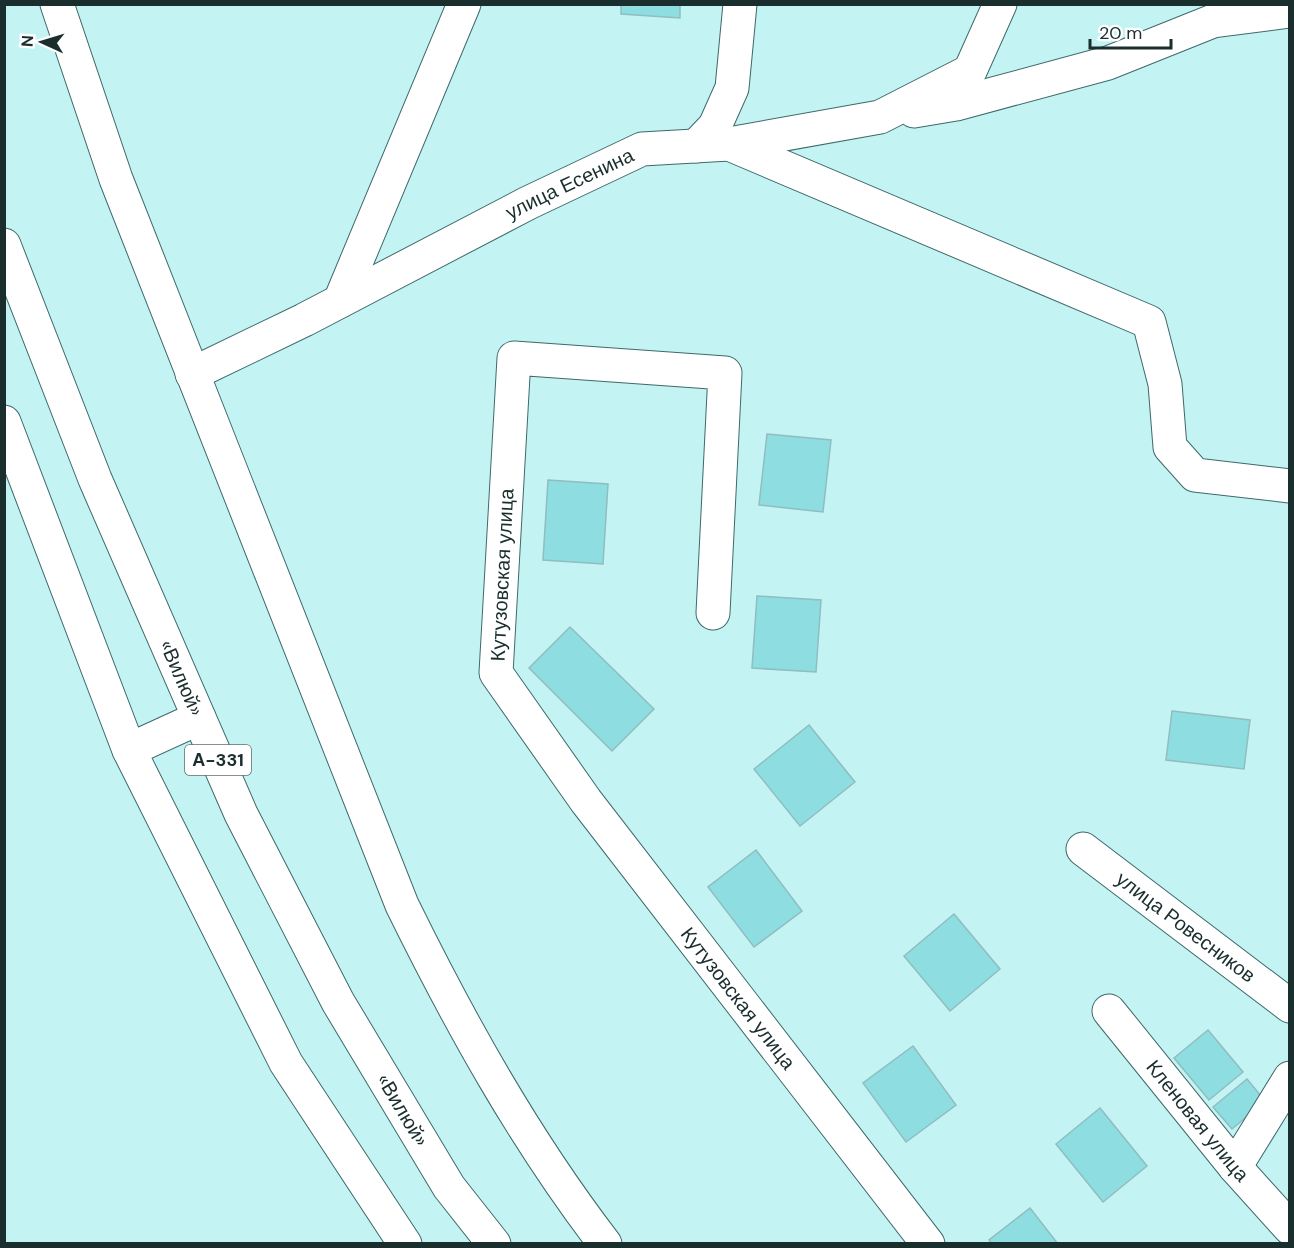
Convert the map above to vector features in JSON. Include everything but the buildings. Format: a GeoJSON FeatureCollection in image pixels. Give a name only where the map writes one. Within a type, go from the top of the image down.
{"type":"FeatureCollection","features":[{"type":"Feature","properties":{"kind":"main road"},"geometry":{"type":"LineString","coordinates":[[57,4],[116,179],[402,905],[489,1074],[540,1154],[605,1244]]}},
{"type":"Feature","properties":{"kind":"main road"},"geometry":{"type":"LineString","coordinates":[[340,301],[464,4]]}},
{"type":"Feature","properties":{"kind":"main road"},"geometry":{"type":"LineString","coordinates":[[696,146],[716,126],[732,88],[740,4]]}},
{"type":"Feature","properties":{"kind":"main road","name":"улица Есенина"},"geometry":{"type":"LineString","coordinates":[[192,374],[340,301],[528,202],[642,149],[729,144],[880,117],[970,71],[1000,4]]}},
{"type":"Feature","properties":{"kind":"main road"},"geometry":{"type":"LineString","coordinates":[[880,117],[956,104],[1108,63],[1214,21],[1290,11]]}},
{"type":"Feature","properties":{"kind":"main road"},"geometry":{"type":"LineString","coordinates":[[729,144],[1149,322],[1166,384],[1170,447],[1195,475],[1290,486]]}},
{"type":"Feature","properties":{"kind":"main road","name":"«Вилюй»"},"geometry":{"type":"LineString","coordinates":[[4,245],[95,479],[241,814],[338,1002],[448,1186],[494,1244]]}},
{"type":"Feature","properties":{"kind":"main road","name":"Кутузовская улица"},"geometry":{"type":"LineString","coordinates":[[713,613],[725,373],[514,358],[496,672],[586,801],[928,1244]]}},
{"type":"Feature","properties":{"kind":"main road"},"geometry":{"type":"LineString","coordinates":[[4,422],[129,750],[286,1063],[405,1244]]}},
{"type":"Feature","properties":{"kind":"main road"},"geometry":{"type":"LineString","coordinates":[[129,750],[199,718]]}},
{"type":"Feature","properties":{"kind":"main road","name":"улица Ровесников"},"geometry":{"type":"LineString","coordinates":[[1083,849],[1290,1006]]}},
{"type":"Feature","properties":{"kind":"main road","name":"Кленовая улица"},"geometry":{"type":"LineString","coordinates":[[1109,1011],[1235,1167],[1290,1228]]}},
{"type":"Feature","properties":{"kind":"main road"},"geometry":{"type":"LineString","coordinates":[[1235,1167],[1290,1078]]}}]}
